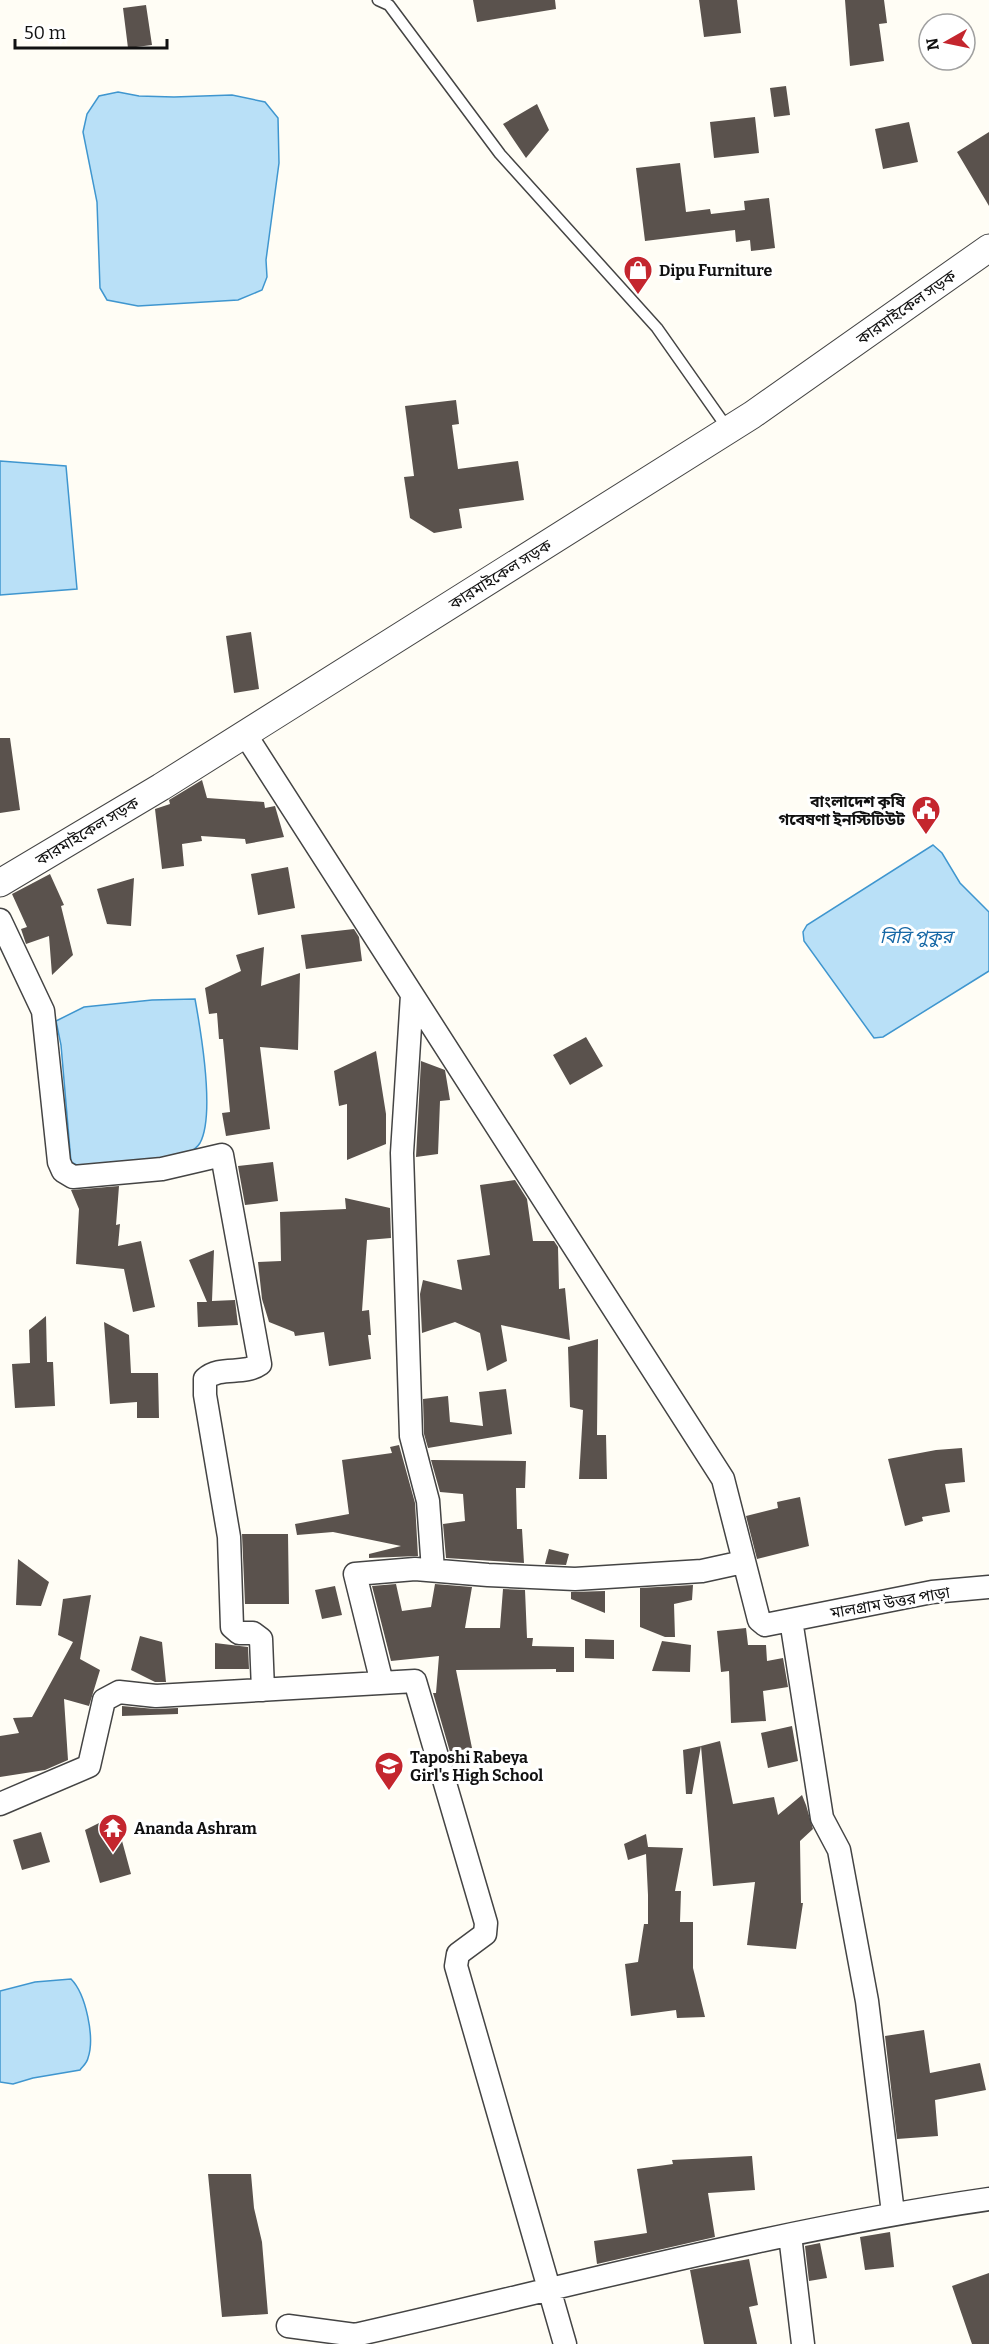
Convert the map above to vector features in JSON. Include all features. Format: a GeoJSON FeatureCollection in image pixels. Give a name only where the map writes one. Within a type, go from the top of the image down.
{"type":"FeatureCollection","features":[{"type":"Feature","properties":{"kind":"street","name":"কারমাইকেল সড়ক"},"geometry":{"type":"LineString","coordinates":[[0,883],[245,734],[728,429],[989,248]]}},
{"type":"Feature","properties":{"kind":"street"},"geometry":{"type":"LineString","coordinates":[[245,734],[723,1479],[743,1562],[702,1571],[575,1579],[415,1569],[355,1574],[382,1683]]}},
{"type":"Feature","properties":{"kind":"street"},"geometry":{"type":"LineString","coordinates":[[0,920],[43,1011],[59,1162],[63,1171],[73,1177],[162,1169],[222,1155],[260,1364],[251,1370],[214,1372],[205,1379],[205,1395],[229,1537],[232,1627],[239,1633],[253,1633],[261,1639],[263,1690]]}},
{"type":"Feature","properties":{"kind":"street"},"geometry":{"type":"LineString","coordinates":[[412,995],[402,1153],[411,1436],[428,1501],[432,1570]]}},
{"type":"Feature","properties":{"kind":"street","name":"মালগ্রাম উত্তর পাড়া"},"geometry":{"type":"LineString","coordinates":[[743,1562],[759,1620],[765,1625],[932,1592],[989,1587]]}},
{"type":"Feature","properties":{"kind":"street"},"geometry":{"type":"LineString","coordinates":[[791,1620],[822,1818],[839,1850],[867,2001],[893,2213]]}},
{"type":"Feature","properties":{"kind":"street"},"geometry":{"type":"LineString","coordinates":[[0,1804],[89,1766],[104,1700],[119,1692],[156,1696],[415,1681],[486,1923],[485,1934],[458,1954],[456,1966],[565,2344]]}},
{"type":"Feature","properties":{"kind":"street"},"geometry":{"type":"LineString","coordinates":[[288,2326],[355,2335],[790,2235],[893,2213],[989,2199]]}},
{"type":"Feature","properties":{"kind":"street"},"geometry":{"type":"LineString","coordinates":[[790,2235],[803,2344]]}},
{"type":"Feature","properties":{"kind":"lane"},"geometry":{"type":"LineString","coordinates":[[378,0],[389,5],[500,154],[657,328],[728,429]]}},
{"type":"Feature","properties":{"kind":"water"},"geometry":{"type":"Polygon","coordinates":[[[118,92],[139,96],[174,97],[232,95],[265,102],[278,118],[279,163],[266,260],[267,277],[262,290],[238,300],[138,306],[107,300],[100,288],[97,202],[83,132],[87,114],[99,96],[118,92]]]}},
{"type":"Feature","properties":{"kind":"water"},"geometry":{"type":"Polygon","coordinates":[[[0,461],[66,466],[77,589],[0,595],[0,461]]]}},
{"type":"Feature","properties":{"kind":"water","name":"বিরি পুকুর"},"geometry":{"type":"Polygon","coordinates":[[[933,845],[942,853],[960,883],[989,912],[989,971],[883,1037],[874,1038],[804,941],[803,932],[807,925],[933,845]]]}},
{"type":"Feature","properties":{"kind":"water"},"geometry":{"type":"Polygon","coordinates":[[[195,999],[207,1094],[204,1130],[199,1145],[186,1155],[86,1170],[71,1162],[61,1045],[56,1021],[84,1007],[152,1000],[195,999]]]}},
{"type":"Feature","properties":{"kind":"water"},"geometry":{"type":"Polygon","coordinates":[[[71,1979],[85,2005],[90,2028],[90,2049],[86,2063],[80,2070],[13,2084],[0,2082],[0,1991],[35,1982],[71,1979]]]}},
{"type":"Feature","properties":{"kind":"building"},"geometry":{"type":"Polygon","coordinates":[[[473,0],[555,0],[556,9],[477,22],[473,0]]]}},
{"type":"Feature","properties":{"kind":"building"},"geometry":{"type":"Polygon","coordinates":[[[699,0],[737,0],[741,33],[704,37],[699,0]]]}},
{"type":"Feature","properties":{"kind":"building"},"geometry":{"type":"Polygon","coordinates":[[[845,0],[884,0],[887,23],[879,24],[884,61],[850,66],[845,0]]]}},
{"type":"Feature","properties":{"kind":"building"},"geometry":{"type":"Polygon","coordinates":[[[146,5],[152,45],[128,48],[123,8],[146,5]]]}},
{"type":"Feature","properties":{"kind":"building"},"geometry":{"type":"Polygon","coordinates":[[[786,86],[790,115],[774,117],[770,88],[786,86]]]}},
{"type":"Feature","properties":{"kind":"building"},"geometry":{"type":"Polygon","coordinates":[[[537,104],[549,130],[526,158],[503,124],[537,104]]]}},
{"type":"Feature","properties":{"kind":"building"},"geometry":{"type":"Polygon","coordinates":[[[755,117],[759,153],[714,158],[710,122],[755,117]]]}},
{"type":"Feature","properties":{"kind":"building"},"geometry":{"type":"Polygon","coordinates":[[[909,122],[918,162],[883,169],[875,129],[909,122]]]}},
{"type":"Feature","properties":{"kind":"building"},"geometry":{"type":"Polygon","coordinates":[[[989,132],[989,206],[957,152],[989,132]]]}},
{"type":"Feature","properties":{"kind":"building"},"geometry":{"type":"Polygon","coordinates":[[[680,163],[686,212],[710,209],[711,214],[745,210],[744,201],[769,198],[775,248],[751,251],[750,240],[736,242],[735,230],[645,241],[636,168],[680,163]]]}},
{"type":"Feature","properties":{"kind":"building"},"geometry":{"type":"Polygon","coordinates":[[[456,400],[459,424],[452,425],[458,469],[518,461],[524,500],[459,509],[462,528],[434,533],[410,518],[404,477],[414,476],[405,406],[456,400]]]}},
{"type":"Feature","properties":{"kind":"building"},"geometry":{"type":"Polygon","coordinates":[[[251,632],[259,689],[234,693],[226,636],[251,632]]]}},
{"type":"Feature","properties":{"kind":"building"},"geometry":{"type":"Polygon","coordinates":[[[0,738],[10,738],[20,810],[0,813],[0,738]]]}},
{"type":"Feature","properties":{"kind":"building"},"geometry":{"type":"Polygon","coordinates":[[[202,780],[207,798],[264,802],[265,808],[275,806],[284,837],[246,844],[245,839],[201,836],[202,841],[182,844],[184,866],[162,869],[155,809],[170,804],[169,800],[202,780]]]}},
{"type":"Feature","properties":{"kind":"building"},"geometry":{"type":"Polygon","coordinates":[[[288,867],[295,908],[258,915],[251,874],[288,867]]]}},
{"type":"Feature","properties":{"kind":"building"},"geometry":{"type":"Polygon","coordinates":[[[50,874],[64,905],[61,906],[73,955],[52,975],[49,936],[26,944],[21,929],[27,927],[12,894],[50,874]]]}},
{"type":"Feature","properties":{"kind":"building"},"geometry":{"type":"Polygon","coordinates":[[[134,878],[131,926],[107,924],[97,889],[134,878]]]}},
{"type":"Feature","properties":{"kind":"building"},"geometry":{"type":"Polygon","coordinates":[[[354,929],[359,937],[362,961],[306,969],[301,935],[354,929]]]}},
{"type":"Feature","properties":{"kind":"building"},"geometry":{"type":"Polygon","coordinates":[[[264,947],[261,986],[300,973],[298,1050],[260,1047],[270,1129],[226,1136],[222,1113],[230,1112],[223,1039],[219,1039],[217,1013],[209,1014],[205,988],[241,971],[236,955],[264,947]]]}},
{"type":"Feature","properties":{"kind":"building"},"geometry":{"type":"Polygon","coordinates":[[[586,1037],[603,1066],[570,1085],[553,1055],[586,1037]]]}},
{"type":"Feature","properties":{"kind":"building"},"geometry":{"type":"Polygon","coordinates":[[[376,1051],[386,1114],[386,1144],[347,1160],[347,1104],[339,1106],[334,1071],[376,1051]]]}},
{"type":"Feature","properties":{"kind":"building"},"geometry":{"type":"Polygon","coordinates":[[[421,1061],[445,1070],[450,1100],[440,1101],[438,1154],[416,1157],[421,1061]]]}},
{"type":"Feature","properties":{"kind":"building"},"geometry":{"type":"Polygon","coordinates":[[[273,1162],[278,1201],[245,1205],[238,1166],[273,1162]]]}},
{"type":"Feature","properties":{"kind":"building"},"geometry":{"type":"Polygon","coordinates":[[[515,1180],[527,1199],[533,1241],[554,1241],[558,1247],[559,1289],[565,1288],[570,1340],[501,1325],[507,1361],[487,1371],[480,1333],[455,1322],[422,1333],[420,1294],[423,1280],[462,1290],[457,1260],[490,1255],[480,1185],[515,1180]]]}},
{"type":"Feature","properties":{"kind":"building"},"geometry":{"type":"Polygon","coordinates":[[[119,1186],[116,1225],[120,1224],[118,1246],[141,1241],[155,1307],[133,1312],[124,1269],[76,1264],[79,1209],[71,1190],[119,1186]]]}},
{"type":"Feature","properties":{"kind":"building"},"geometry":{"type":"Polygon","coordinates":[[[345,1198],[390,1208],[391,1238],[367,1240],[362,1311],[369,1310],[371,1335],[368,1335],[371,1359],[329,1366],[324,1332],[295,1336],[294,1332],[269,1322],[262,1299],[258,1262],[281,1261],[280,1212],[346,1209],[345,1198]]]}},
{"type":"Feature","properties":{"kind":"building"},"geometry":{"type":"Polygon","coordinates":[[[214,1250],[212,1301],[235,1300],[238,1325],[198,1327],[197,1302],[207,1302],[189,1260],[214,1250]]]}},
{"type":"Feature","properties":{"kind":"building"},"geometry":{"type":"Polygon","coordinates":[[[46,1316],[47,1362],[53,1362],[55,1406],[15,1408],[12,1364],[30,1363],[29,1330],[46,1316]]]}},
{"type":"Feature","properties":{"kind":"building"},"geometry":{"type":"Polygon","coordinates":[[[104,1322],[129,1335],[131,1373],[158,1373],[159,1418],[137,1418],[137,1402],[110,1404],[104,1322]]]}},
{"type":"Feature","properties":{"kind":"building"},"geometry":{"type":"Polygon","coordinates":[[[598,1339],[597,1435],[606,1435],[607,1479],[579,1479],[583,1410],[570,1407],[568,1347],[598,1339]]]}},
{"type":"Feature","properties":{"kind":"building"},"geometry":{"type":"Polygon","coordinates":[[[506,1389],[512,1434],[428,1448],[424,1434],[423,1399],[448,1396],[450,1422],[483,1426],[479,1392],[506,1389]]]}},
{"type":"Feature","properties":{"kind":"building"},"geometry":{"type":"Polygon","coordinates":[[[399,1445],[415,1503],[418,1556],[369,1558],[369,1554],[401,1546],[333,1532],[297,1535],[295,1524],[349,1514],[342,1460],[392,1453],[390,1447],[399,1445]]]}},
{"type":"Feature","properties":{"kind":"building"},"geometry":{"type":"Polygon","coordinates":[[[962,1448],[965,1482],[945,1484],[950,1512],[922,1517],[923,1521],[905,1526],[888,1459],[936,1450],[962,1448]]]}},
{"type":"Feature","properties":{"kind":"building"},"geometry":{"type":"Polygon","coordinates":[[[431,1460],[526,1461],[525,1488],[516,1488],[517,1529],[522,1529],[524,1563],[446,1558],[443,1524],[465,1521],[463,1494],[440,1492],[431,1460]]]}},
{"type":"Feature","properties":{"kind":"building"},"geometry":{"type":"Polygon","coordinates":[[[800,1497],[809,1546],[757,1559],[746,1516],[778,1508],[777,1502],[800,1497]]]}},
{"type":"Feature","properties":{"kind":"building"},"geometry":{"type":"Polygon","coordinates":[[[242,1534],[288,1534],[289,1604],[245,1604],[242,1534]]]}},
{"type":"Feature","properties":{"kind":"building"},"geometry":{"type":"Polygon","coordinates":[[[549,1549],[569,1554],[566,1565],[545,1564],[549,1549]]]}},
{"type":"Feature","properties":{"kind":"building"},"geometry":{"type":"Polygon","coordinates":[[[18,1559],[49,1582],[41,1606],[16,1605],[18,1559]]]}},
{"type":"Feature","properties":{"kind":"building"},"geometry":{"type":"Polygon","coordinates":[[[396,1584],[402,1611],[431,1607],[435,1584],[472,1587],[465,1628],[500,1628],[503,1589],[525,1590],[527,1638],[533,1638],[532,1646],[574,1647],[574,1672],[556,1672],[556,1669],[456,1670],[472,1748],[450,1752],[433,1693],[436,1693],[439,1656],[391,1661],[372,1586],[396,1584]]]}},
{"type":"Feature","properties":{"kind":"building"},"geometry":{"type":"Polygon","coordinates":[[[693,1585],[692,1600],[674,1604],[675,1637],[665,1637],[640,1627],[640,1588],[693,1585]]]}},
{"type":"Feature","properties":{"kind":"building"},"geometry":{"type":"Polygon","coordinates":[[[335,1586],[342,1615],[322,1619],[315,1590],[335,1586]]]}},
{"type":"Feature","properties":{"kind":"building"},"geometry":{"type":"Polygon","coordinates":[[[605,1591],[605,1613],[571,1599],[571,1592],[605,1591]]]}},
{"type":"Feature","properties":{"kind":"building"},"geometry":{"type":"Polygon","coordinates":[[[91,1595],[80,1659],[100,1670],[89,1706],[64,1699],[68,1760],[45,1770],[0,1777],[0,1736],[19,1733],[13,1718],[32,1717],[73,1642],[58,1635],[63,1599],[91,1595]]]}},
{"type":"Feature","properties":{"kind":"building"},"geometry":{"type":"Polygon","coordinates":[[[746,1628],[748,1645],[766,1645],[767,1661],[783,1658],[788,1687],[763,1691],[766,1721],[731,1723],[729,1671],[721,1672],[717,1631],[746,1628]]]}},
{"type":"Feature","properties":{"kind":"building"},"geometry":{"type":"Polygon","coordinates":[[[140,1636],[162,1642],[166,1682],[155,1682],[131,1670],[140,1636]]]}},
{"type":"Feature","properties":{"kind":"building"},"geometry":{"type":"Polygon","coordinates":[[[585,1639],[614,1640],[614,1659],[585,1658],[585,1639]]]}},
{"type":"Feature","properties":{"kind":"building"},"geometry":{"type":"Polygon","coordinates":[[[662,1641],[691,1645],[690,1672],[652,1671],[662,1641]]]}},
{"type":"Feature","properties":{"kind":"building"},"geometry":{"type":"Polygon","coordinates":[[[215,1643],[248,1647],[249,1669],[215,1669],[215,1643]]]}},
{"type":"Feature","properties":{"kind":"building"},"geometry":{"type":"Polygon","coordinates":[[[122,1706],[155,1709],[178,1708],[178,1714],[122,1716],[122,1706]]]}},
{"type":"Feature","properties":{"kind":"building"},"geometry":{"type":"Polygon","coordinates":[[[792,1726],[798,1761],[768,1768],[761,1733],[792,1726]]]}},
{"type":"Feature","properties":{"kind":"building"},"geometry":{"type":"Polygon","coordinates":[[[720,1741],[733,1804],[774,1797],[778,1815],[802,1795],[806,1805],[813,1829],[800,1841],[801,1903],[803,1903],[796,1949],[747,1945],[755,1882],[713,1886],[701,1746],[720,1741]]]}},
{"type":"Feature","properties":{"kind":"building"},"geometry":{"type":"Polygon","coordinates":[[[701,1746],[692,1794],[686,1794],[683,1750],[701,1746]]]}},
{"type":"Feature","properties":{"kind":"building"},"geometry":{"type":"Polygon","coordinates":[[[115,1815],[131,1874],[100,1883],[85,1830],[115,1815]]]}},
{"type":"Feature","properties":{"kind":"building"},"geometry":{"type":"Polygon","coordinates":[[[41,1832],[50,1862],[22,1870],[13,1840],[41,1832]]]}},
{"type":"Feature","properties":{"kind":"building"},"geometry":{"type":"Polygon","coordinates":[[[646,1834],[648,1847],[683,1848],[675,1891],[681,1891],[680,1922],[693,1922],[693,1968],[705,2017],[677,2018],[676,2010],[631,2016],[625,1964],[638,1962],[644,1924],[648,1924],[648,1895],[646,1854],[628,1860],[624,1844],[646,1834]]]}},
{"type":"Feature","properties":{"kind":"building"},"geometry":{"type":"Polygon","coordinates":[[[924,2030],[930,2073],[980,2063],[986,2090],[935,2100],[938,2136],[897,2139],[885,2036],[924,2030]]]}},
{"type":"Feature","properties":{"kind":"building"},"geometry":{"type":"Polygon","coordinates":[[[752,2156],[755,2190],[708,2193],[715,2237],[597,2264],[594,2241],[647,2233],[637,2169],[673,2164],[672,2160],[752,2156]]]}},
{"type":"Feature","properties":{"kind":"building"},"geometry":{"type":"Polygon","coordinates":[[[208,2174],[251,2174],[254,2208],[262,2242],[268,2314],[222,2317],[208,2174]]]}},
{"type":"Feature","properties":{"kind":"building"},"geometry":{"type":"Polygon","coordinates":[[[890,2232],[894,2267],[865,2270],[860,2237],[890,2232]]]}},
{"type":"Feature","properties":{"kind":"building"},"geometry":{"type":"Polygon","coordinates":[[[820,2243],[827,2278],[809,2281],[805,2246],[820,2243]]]}},
{"type":"Feature","properties":{"kind":"building"},"geometry":{"type":"Polygon","coordinates":[[[749,2259],[758,2305],[749,2307],[757,2344],[704,2344],[690,2270],[749,2259]]]}},
{"type":"Feature","properties":{"kind":"building"},"geometry":{"type":"Polygon","coordinates":[[[989,2273],[989,2344],[972,2344],[952,2286],[989,2273]]]}},
{"type":"Feature","properties":{"kind":"place","name":"Dipu Furniture"},"geometry":{"type":"Point","coordinates":[638,296]}},
{"type":"Feature","properties":{"kind":"place","name":"বাংলাদেশ কৃষি গবেষণা ইনস্টিটিউট"},"geometry":{"type":"Point","coordinates":[926,836]}},
{"type":"Feature","properties":{"kind":"place","name":"Taposhi Rabeya Girl's High School"},"geometry":{"type":"Point","coordinates":[389,1792]}},
{"type":"Feature","properties":{"kind":"place","name":"Ananda Ashram"},"geometry":{"type":"Point","coordinates":[113,1854]}}]}
